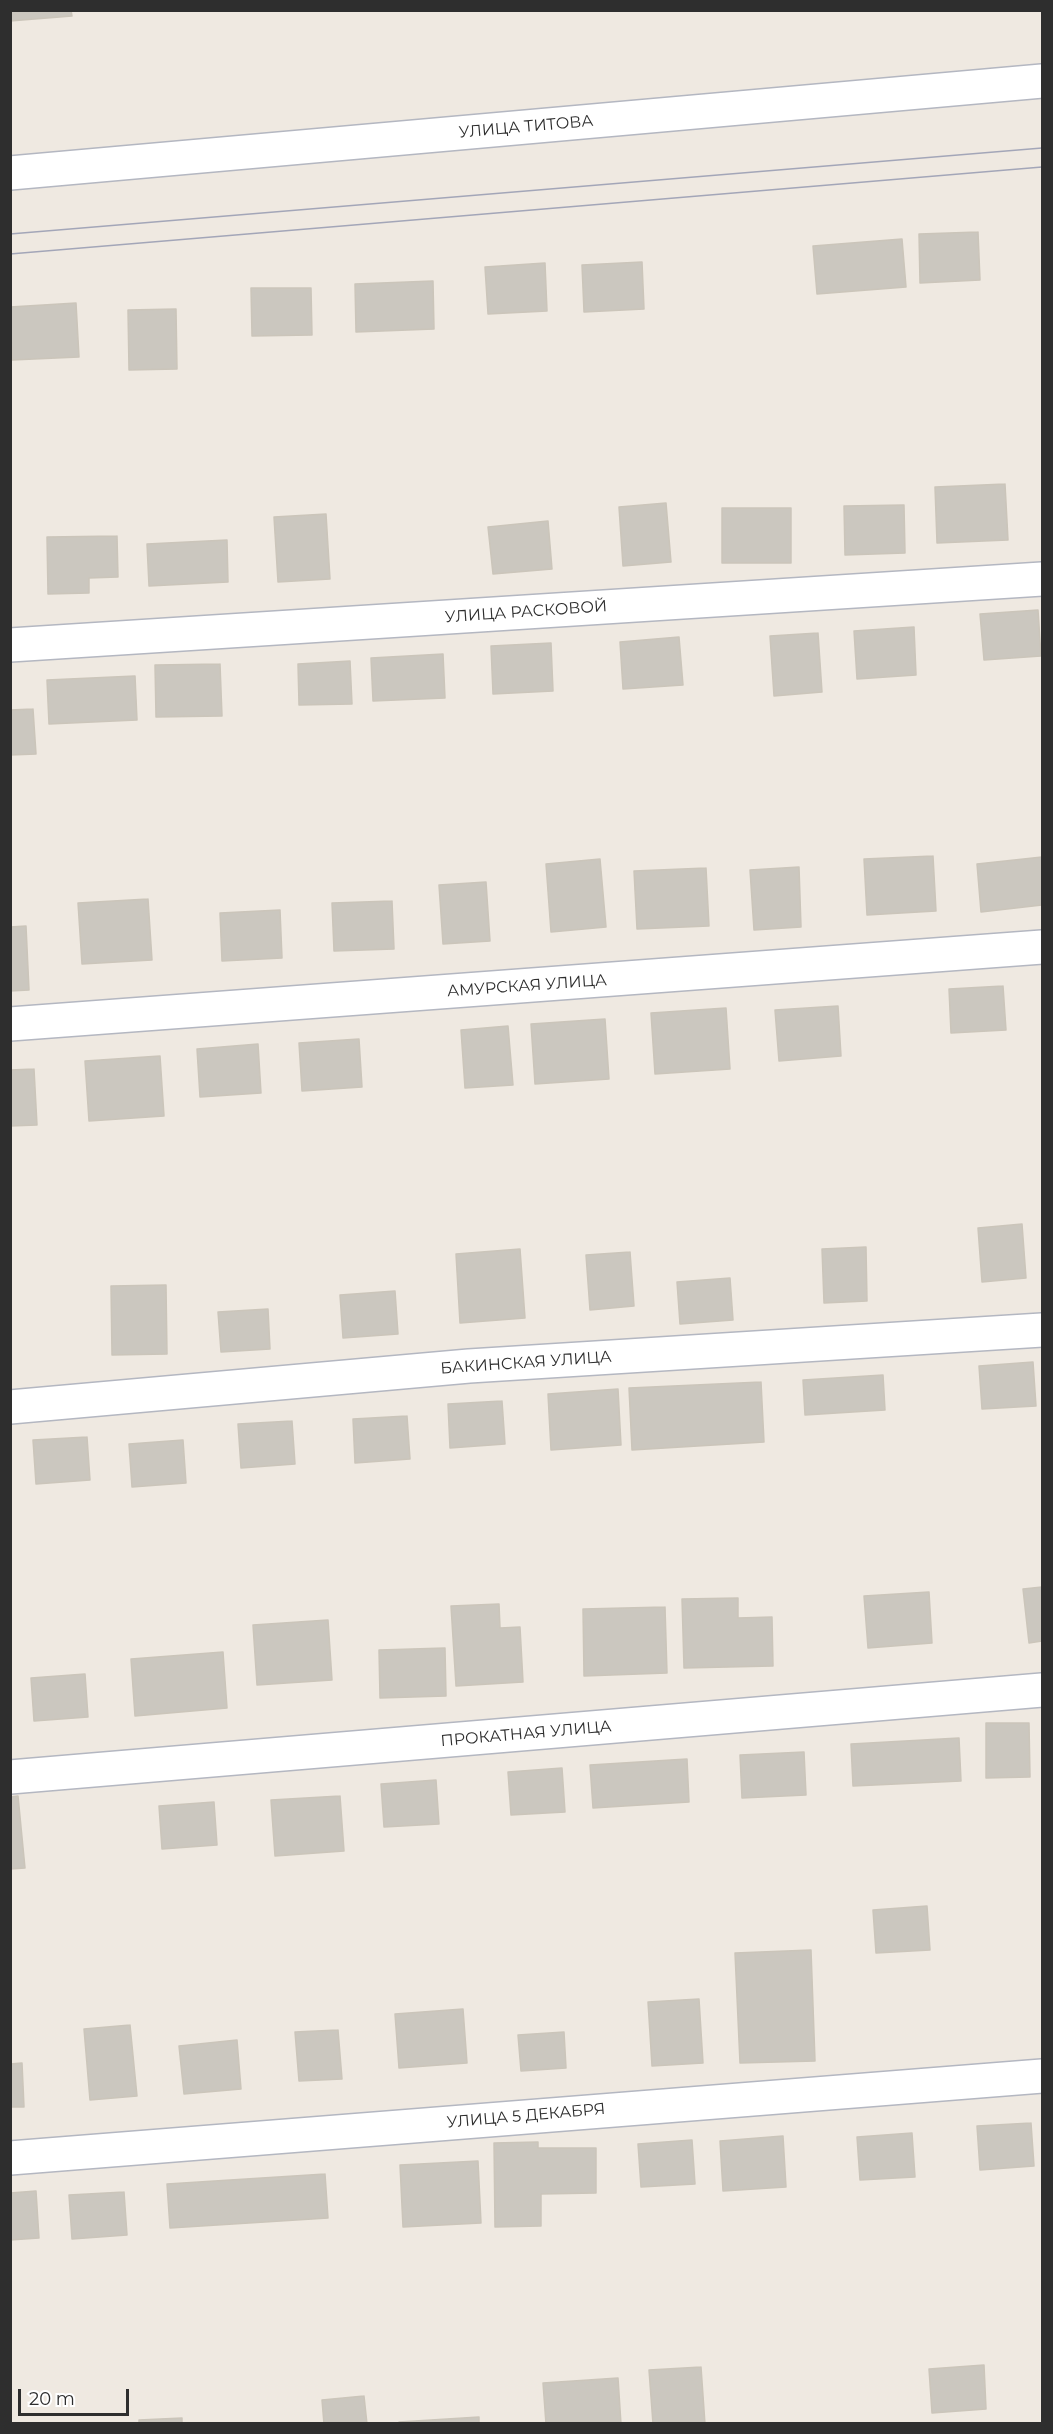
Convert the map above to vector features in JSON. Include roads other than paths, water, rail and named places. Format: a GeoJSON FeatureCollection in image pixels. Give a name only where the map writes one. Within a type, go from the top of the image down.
{"type":"FeatureCollection","features":[{"type":"Feature","properties":{"kind":"street","name":"УЛИЦА ТИТОВА"},"geometry":{"type":"LineString","coordinates":[[10,173],[1042,81]]}},
{"type":"Feature","properties":{"kind":"street","name":"УЛИЦА РАСКОВОЙ"},"geometry":{"type":"LineString","coordinates":[[10,645],[1042,579]]}},
{"type":"Feature","properties":{"kind":"street","name":"АМУРСКАЯ УЛИЦА"},"geometry":{"type":"LineString","coordinates":[[10,1024],[1042,947]]}},
{"type":"Feature","properties":{"kind":"street","name":"БАКИНСКАЯ УЛИЦА"},"geometry":{"type":"LineString","coordinates":[[10,1407],[469,1366],[1042,1330]]}},
{"type":"Feature","properties":{"kind":"street","name":"ПРОКАТНАЯ УЛИЦА"},"geometry":{"type":"LineString","coordinates":[[10,1777],[1042,1690]]}},
{"type":"Feature","properties":{"kind":"street","name":"УЛИЦА 5 ДЕКАБРЯ"},"geometry":{"type":"LineString","coordinates":[[10,2158],[1042,2076]]}},
{"type":"Feature","properties":{"kind":"tram line"},"geometry":{"type":"LineString","coordinates":[[10,234],[1042,148]]}},
{"type":"Feature","properties":{"kind":"tram line"},"geometry":{"type":"LineString","coordinates":[[10,254],[1042,167]]}}]}
